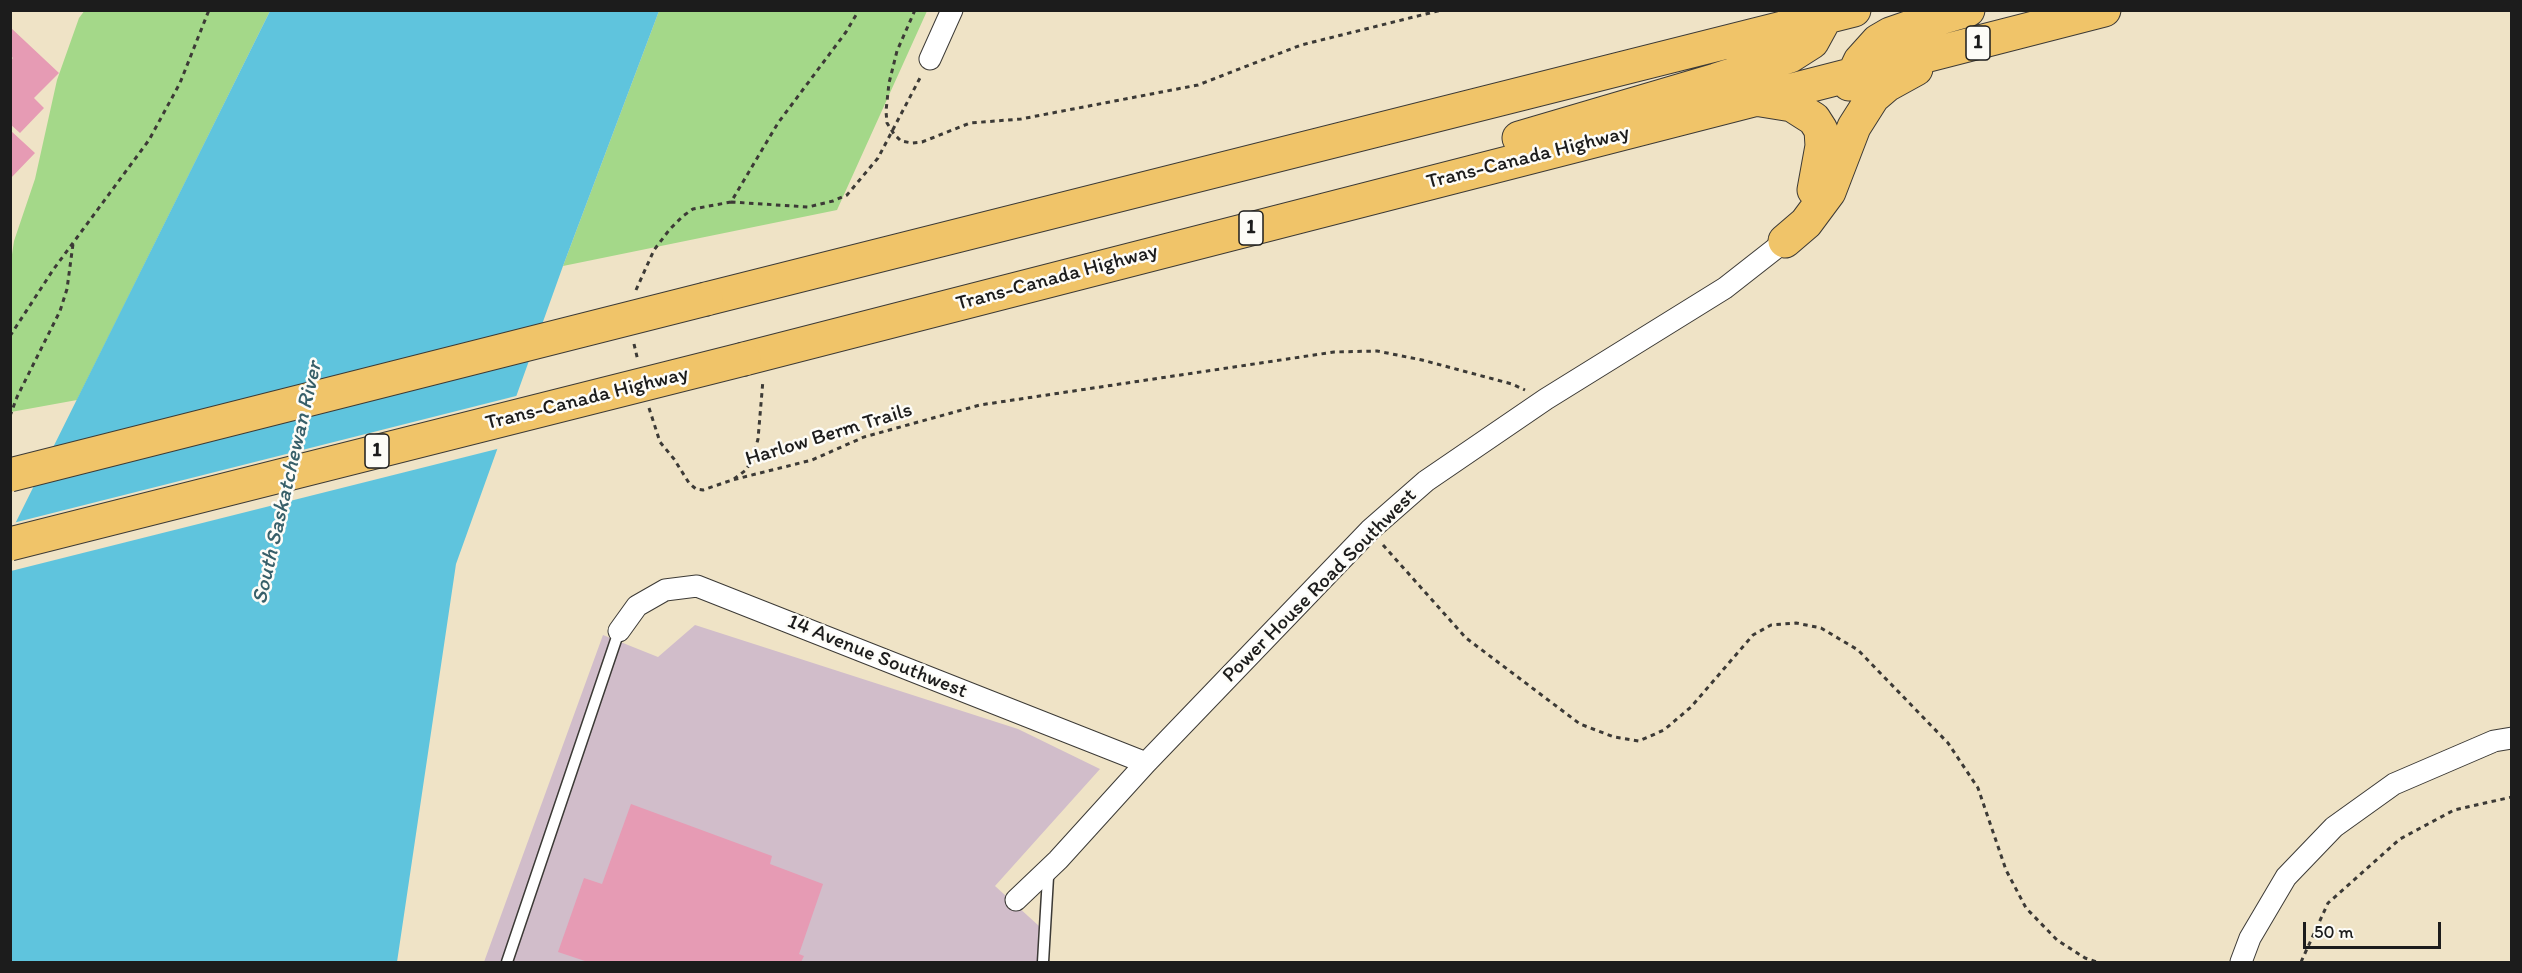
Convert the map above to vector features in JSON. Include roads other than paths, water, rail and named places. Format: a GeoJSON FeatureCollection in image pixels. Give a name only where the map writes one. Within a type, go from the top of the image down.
{"type":"FeatureCollection","features":[{"type":"Feature","properties":{"kind":"highway"},"geometry":{"type":"LineString","coordinates":[[1683,54],[1780,10]]}},
{"type":"Feature","properties":{"kind":"highway"},"geometry":{"type":"LineString","coordinates":[[1785,241],[1800,219],[1817,185],[1853,75],[1869,50],[1890,34],[1968,10]]}},
{"type":"Feature","properties":{"kind":"highway","name":"Trans-Canada Highway"},"geometry":{"type":"LineString","coordinates":[[10,544],[749,370],[1358,201],[2104,10]]}},
{"type":"Feature","properties":{"kind":"highway"},"geometry":{"type":"LineString","coordinates":[[10,475],[1683,54],[1837,13]]}},
{"type":"Feature","properties":{"kind":"highway"},"geometry":{"type":"LineString","coordinates":[[1358,201],[1485,148],[1790,56],[1812,42],[1837,13]]}},
{"type":"Feature","properties":{"kind":"highway"},"geometry":{"type":"LineString","coordinates":[[1785,241],[1806,224],[1829,192],[1854,127],[1873,97],[1887,85],[1909,72],[1960,48]]}},
{"type":"Feature","properties":{"kind":"highway"},"geometry":{"type":"LineString","coordinates":[[1759,99],[1792,105],[1814,119],[1821,130],[1822,146],[1817,185]]}},
{"type":"Feature","properties":{"kind":"street"},"geometry":{"type":"LineString","coordinates":[[930,59],[952,10]]}},
{"type":"Feature","properties":{"kind":"street","name":"Power House Road Southwest"},"geometry":{"type":"LineString","coordinates":[[1016,900],[1058,860],[1146,763],[1370,530],[1426,481],[1546,399],[1725,288],[1785,241]]}},
{"type":"Feature","properties":{"kind":"street","name":"14 Avenue Southwest"},"geometry":{"type":"LineString","coordinates":[[619,631],[637,606],[665,590],[697,586],[1146,763]]}},
{"type":"Feature","properties":{"kind":"street"},"geometry":{"type":"LineString","coordinates":[[2241,963],[2250,938],[2286,877],[2334,827],[2394,784],[2494,741],[2511,738]]}},
{"type":"Feature","properties":{"kind":"lane"},"geometry":{"type":"LineString","coordinates":[[507,963],[619,631]]}},
{"type":"Feature","properties":{"kind":"lane"},"geometry":{"type":"LineString","coordinates":[[1043,963],[1048,877],[1058,860]]}},
{"type":"Feature","properties":{"kind":"water","name":"South Saskatchewan River"},"geometry":{"type":"Polygon","coordinates":[[[270,11],[659,11],[563,266],[456,564],[397,962],[11,962],[10,534],[270,11]]]}}]}
